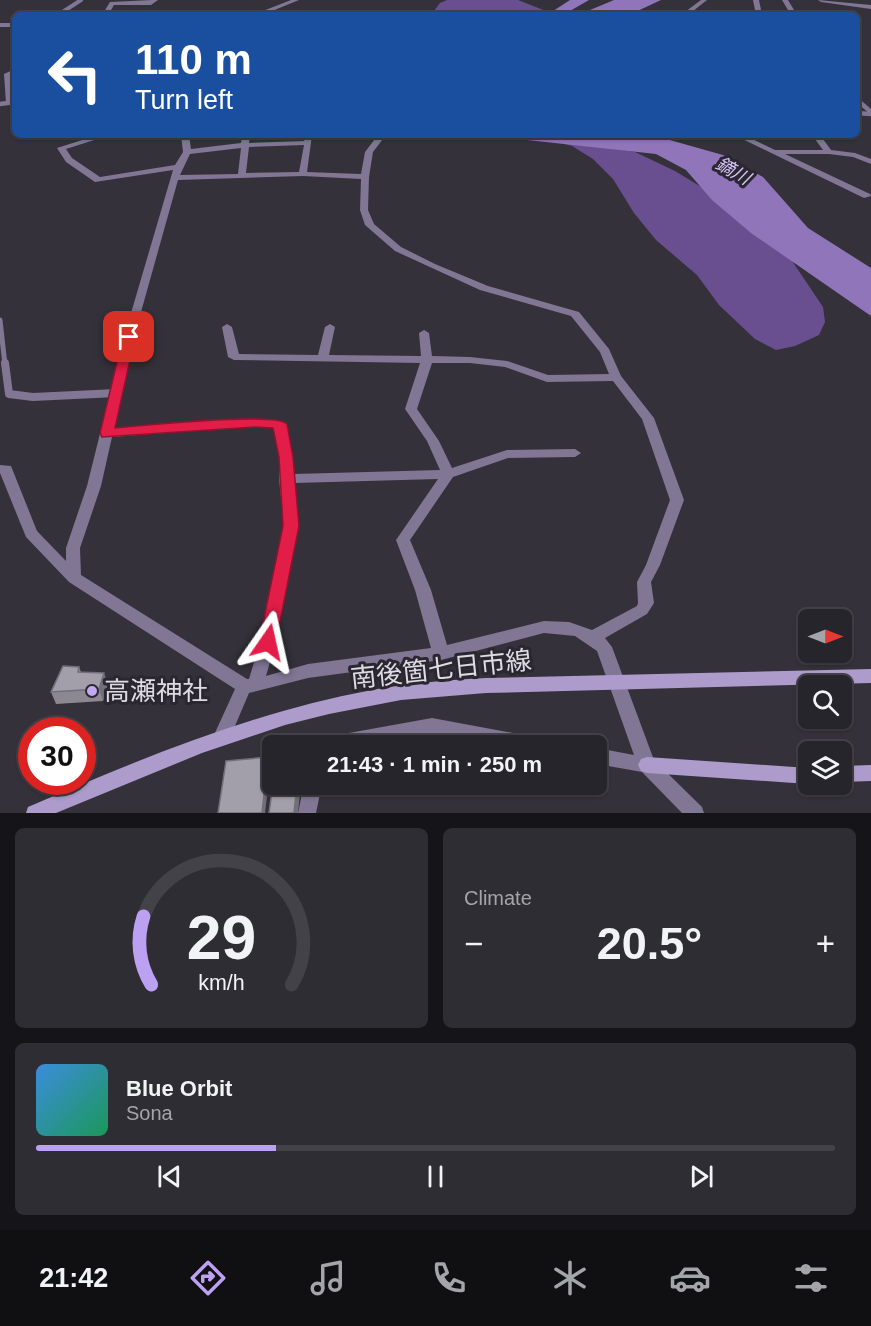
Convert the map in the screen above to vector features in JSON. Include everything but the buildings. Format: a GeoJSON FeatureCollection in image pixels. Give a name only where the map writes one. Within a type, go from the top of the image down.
{"type":"FeatureCollection","features":[{"type":"Feature","properties":{"kind":"main road","name":"南後箇七日市線"},"geometry":{"type":"LineString","coordinates":[[35,813],[122,774],[223,735],[293,715],[374,697],[451,688],[871,676]]}},
{"type":"Feature","properties":{"kind":"main road"},"geometry":{"type":"LineString","coordinates":[[647,765],[798,775]]}},
{"type":"Feature","properties":{"kind":"main road"},"geometry":{"type":"LineString","coordinates":[[852,774],[871,773]]}},
{"type":"Feature","properties":{"kind":"street"},"geometry":{"type":"LineString","coordinates":[[107,12],[112,3],[152,3],[155,0]]}},
{"type":"Feature","properties":{"kind":"street"},"geometry":{"type":"LineString","coordinates":[[264,12],[296,0]]}},
{"type":"Feature","properties":{"kind":"street"},"geometry":{"type":"LineString","coordinates":[[688,12],[704,0]]}},
{"type":"Feature","properties":{"kind":"street"},"geometry":{"type":"LineString","coordinates":[[820,0],[871,7]]}},
{"type":"Feature","properties":{"kind":"street"},"geometry":{"type":"LineString","coordinates":[[12,72],[7,74],[12,98]]}},
{"type":"Feature","properties":{"kind":"street"},"geometry":{"type":"LineString","coordinates":[[860,102],[871,113]]}},
{"type":"Feature","properties":{"kind":"street"},"geometry":{"type":"LineString","coordinates":[[96,138],[61,148],[69,160],[98,180],[178,172],[365,177]]}},
{"type":"Feature","properties":{"kind":"street"},"geometry":{"type":"LineString","coordinates":[[74,578],[73,548],[94,486],[129,337],[178,172],[187,152],[185,138]]}},
{"type":"Feature","properties":{"kind":"street"},"geometry":{"type":"LineString","coordinates":[[242,175],[246,138]]}},
{"type":"Feature","properties":{"kind":"street"},"geometry":{"type":"LineString","coordinates":[[380,138],[369,152],[365,177],[364,210],[370,225],[398,249],[484,288],[575,314],[605,351],[616,377],[648,418],[677,500],[653,565],[644,582],[646,603],[642,610],[593,636]]}},
{"type":"Feature","properties":{"kind":"street"},"geometry":{"type":"LineString","coordinates":[[743,138],[769,152],[867,196]]}},
{"type":"Feature","properties":{"kind":"street"},"geometry":{"type":"LineString","coordinates":[[818,138],[829,152]]}},
{"type":"Feature","properties":{"kind":"street"},"geometry":{"type":"LineString","coordinates":[[187,152],[308,139],[303,174]]}},
{"type":"Feature","properties":{"kind":"street"},"geometry":{"type":"LineString","coordinates":[[769,152],[829,152],[855,155],[871,162]]}},
{"type":"Feature","properties":{"kind":"street"},"geometry":{"type":"LineString","coordinates":[[227,327],[234,357],[470,360],[507,364],[547,379],[616,377]]}},
{"type":"Feature","properties":{"kind":"street"},"geometry":{"type":"LineString","coordinates":[[323,357],[330,327]]}},
{"type":"Feature","properties":{"kind":"street"},"geometry":{"type":"LineString","coordinates":[[424,333],[427,360],[411,409],[433,441],[448,474]]}},
{"type":"Feature","properties":{"kind":"street"},"geometry":{"type":"LineString","coordinates":[[107,433],[255,422],[280,424],[286,457],[291,526],[268,642],[249,686],[223,735]]}},
{"type":"Feature","properties":{"kind":"street"},"geometry":{"type":"LineString","coordinates":[[286,480],[448,474],[507,454],[575,453]]}},
{"type":"Feature","properties":{"kind":"street"},"geometry":{"type":"LineString","coordinates":[[0,469],[6,469],[31,533],[74,578],[249,686],[308,671],[441,653],[544,627],[559,626],[593,636],[604,647],[647,765],[695,813]]}},
{"type":"Feature","properties":{"kind":"street"},"geometry":{"type":"LineString","coordinates":[[441,653],[423,590],[403,540],[448,474]]}},
{"type":"Feature","properties":{"kind":"street"},"geometry":{"type":"LineString","coordinates":[[382,735],[432,726],[481,735]]}},
{"type":"Feature","properties":{"kind":"street"},"geometry":{"type":"LineString","coordinates":[[607,758],[647,765]]}},
{"type":"Feature","properties":{"kind":"street"},"geometry":{"type":"LineString","coordinates":[[307,813],[311,795]]}},
{"type":"Feature","properties":{"kind":"lane"},"geometry":{"type":"LineString","coordinates":[[63,12],[81,0]]}},
{"type":"Feature","properties":{"kind":"lane"},"geometry":{"type":"LineString","coordinates":[[0,320],[9,394],[33,397],[116,393]]}},
{"type":"Feature","properties":{"kind":"shaded area"},"geometry":{"type":"Polygon","coordinates":[[[447,0],[518,0],[546,11],[433,12],[440,3],[447,0]]]}},
{"type":"Feature","properties":{"kind":"shaded area"},"geometry":{"type":"Polygon","coordinates":[[[544,138],[635,152],[675,171],[747,215],[780,243],[823,307],[825,322],[819,335],[795,346],[776,350],[755,339],[719,305],[697,275],[656,240],[634,213],[613,179],[593,159],[572,146],[544,138]]]}},
{"type":"Feature","properties":{"kind":"water"},"geometry":{"type":"Polygon","coordinates":[[[614,0],[661,0],[635,12],[585,12],[614,0]]]}},
{"type":"Feature","properties":{"kind":"water"},"geometry":{"type":"Polygon","coordinates":[[[519,138],[663,138],[723,155],[763,177],[808,228],[871,268],[871,316],[751,233],[712,200],[686,170],[656,154],[519,138]]]}},
{"type":"Feature","properties":{"kind":"waterway","name":"鏑川"},"geometry":{"type":"LineString","coordinates":[[558,12],[582,0]]}},
{"type":"Feature","properties":{"kind":"place","name":"高瀬神社"},"geometry":{"type":"Point","coordinates":[92,691]}},
{"type":"Feature","properties":{"kind":"route"},"geometry":{"type":"LineString","coordinates":[[129,337],[107,433],[255,422],[280,424],[286,457],[291,526],[268,642]]}}]}
